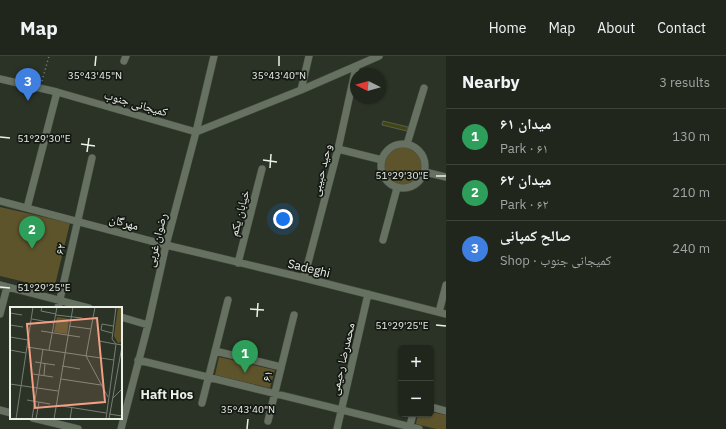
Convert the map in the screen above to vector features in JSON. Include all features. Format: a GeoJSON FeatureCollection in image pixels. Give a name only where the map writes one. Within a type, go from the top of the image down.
{"type":"FeatureCollection","features":[{"type":"Feature","properties":{"kind":"street","name":"رضوان غربی"},"geometry":{"type":"LineString","coordinates":[[121,429],[214,56]]}},
{"type":"Feature","properties":{"kind":"street"},"geometry":{"type":"LineString","coordinates":[[301,90],[309,56]]}},
{"type":"Feature","properties":{"kind":"street"},"geometry":{"type":"LineString","coordinates":[[196,132],[301,90],[379,56]]}},
{"type":"Feature","properties":{"kind":"street","name":"وحید حبیبی"},"geometry":{"type":"LineString","coordinates":[[304,278],[338,149],[356,67]]}},
{"type":"Feature","properties":{"kind":"street","name":"کمیجانی جنوب"},"geometry":{"type":"LineString","coordinates":[[0,79],[57,92],[196,132]]}},
{"type":"Feature","properties":{"kind":"street"},"geometry":{"type":"LineString","coordinates":[[407,144],[424,88]]}},
{"type":"Feature","properties":{"kind":"street"},"geometry":{"type":"LineString","coordinates":[[27,208],[57,92]]}},
{"type":"Feature","properties":{"kind":"street"},"geometry":{"type":"LineString","coordinates":[[401,143],[407,144],[418,149],[422,153],[426,165],[425,172],[423,178],[414,186],[408,188],[397,188],[385,179],[382,172],[382,160],[389,148],[401,143]]}},
{"type":"Feature","properties":{"kind":"street"},"geometry":{"type":"LineString","coordinates":[[338,149],[382,160]]}},
{"type":"Feature","properties":{"kind":"street","name":"۶۲"},"geometry":{"type":"LineString","coordinates":[[58,307],[92,158]]}},
{"type":"Feature","properties":{"kind":"street","name":"خیابان یکم"},"geometry":{"type":"LineString","coordinates":[[238,263],[262,169]]}},
{"type":"Feature","properties":{"kind":"street"},"geometry":{"type":"LineString","coordinates":[[425,172],[446,177]]}},
{"type":"Feature","properties":{"kind":"street"},"geometry":{"type":"LineString","coordinates":[[382,240],[397,188]]}},
{"type":"Feature","properties":{"kind":"street"},"geometry":{"type":"LineString","coordinates":[[0,201],[77,221]]}},
{"type":"Feature","properties":{"kind":"street","name":"مهرگان"},"geometry":{"type":"LineString","coordinates":[[77,221],[166,245]]}},
{"type":"Feature","properties":{"kind":"street","name":"Sadeghi"},"geometry":{"type":"LineString","coordinates":[[166,245],[442,313]]}},
{"type":"Feature","properties":{"kind":"street"},"geometry":{"type":"LineString","coordinates":[[442,313],[446,285]]}},
{"type":"Feature","properties":{"kind":"street"},"geometry":{"type":"LineString","coordinates":[[0,314],[4,286],[84,307]]}},
{"type":"Feature","properties":{"kind":"street","name":"محمدرضا رحیمی"},"geometry":{"type":"LineString","coordinates":[[337,429],[368,294]]}},
{"type":"Feature","properties":{"kind":"street"},"geometry":{"type":"LineString","coordinates":[[202,403],[228,300]]}},
{"type":"Feature","properties":{"kind":"street"},"geometry":{"type":"LineString","coordinates":[[281,367],[294,315]]}},
{"type":"Feature","properties":{"kind":"street"},"geometry":{"type":"LineString","coordinates":[[122,317],[148,325]]}},
{"type":"Feature","properties":{"kind":"street","name":"۶۱"},"geometry":{"type":"LineString","coordinates":[[138,360],[274,393],[281,367],[215,351]]}},
{"type":"Feature","properties":{"kind":"street"},"geometry":{"type":"LineString","coordinates":[[268,421],[274,393],[419,429]]}},
{"type":"Feature","properties":{"kind":"street"},"geometry":{"type":"LineString","coordinates":[[434,408],[446,411]]}},
{"type":"Feature","properties":{"kind":"street"},"geometry":{"type":"LineString","coordinates":[[0,410],[10,413]]}},
{"type":"Feature","properties":{"kind":"street"},"geometry":{"type":"LineString","coordinates":[[410,428],[412,417]]}},
{"type":"Feature","properties":{"kind":"street"},"geometry":{"type":"LineString","coordinates":[[37,419],[78,429]]}},
{"type":"Feature","properties":{"kind":"path"},"geometry":{"type":"LineString","coordinates":[[40,88],[49,56]]}},
{"type":"Feature","properties":{"kind":"shaded area"},"geometry":{"type":"Polygon","coordinates":[[[404,143],[417,147],[423,153],[427,166],[423,179],[417,185],[404,189],[391,185],[385,179],[381,166],[385,153],[391,147],[404,143]]]}},
{"type":"Feature","properties":{"kind":"shaded area"},"geometry":{"type":"Polygon","coordinates":[[[0,207],[70,223],[54,289],[0,276],[0,207]]]}},
{"type":"Feature","properties":{"kind":"shaded area"},"geometry":{"type":"Polygon","coordinates":[[[219,357],[275,370],[270,388],[215,375],[219,357]]]}},
{"type":"Feature","properties":{"kind":"shaded area"},"geometry":{"type":"Polygon","coordinates":[[[434,413],[446,415],[446,429],[436,429],[416,424],[417,417],[434,417],[434,413]]]}},
{"type":"Feature","properties":{"kind":"building"},"geometry":{"type":"Polygon","coordinates":[[[383,121],[408,127],[407,131],[382,125],[383,121]]]}},
{"type":"Feature","properties":{"kind":"place","name":"صالح کمپانی"},"geometry":{"type":"Point","coordinates":[28,101]}},
{"type":"Feature","properties":{"kind":"place","name":"میدان ۶۲"},"geometry":{"type":"Point","coordinates":[32,249]}},
{"type":"Feature","properties":{"kind":"place","name":"میدان ۶۱"},"geometry":{"type":"Point","coordinates":[245,373]}},
{"type":"Feature","properties":{"kind":"district","name":"Haft Hos"},"geometry":{"type":"Point","coordinates":[167,394]}}]}
